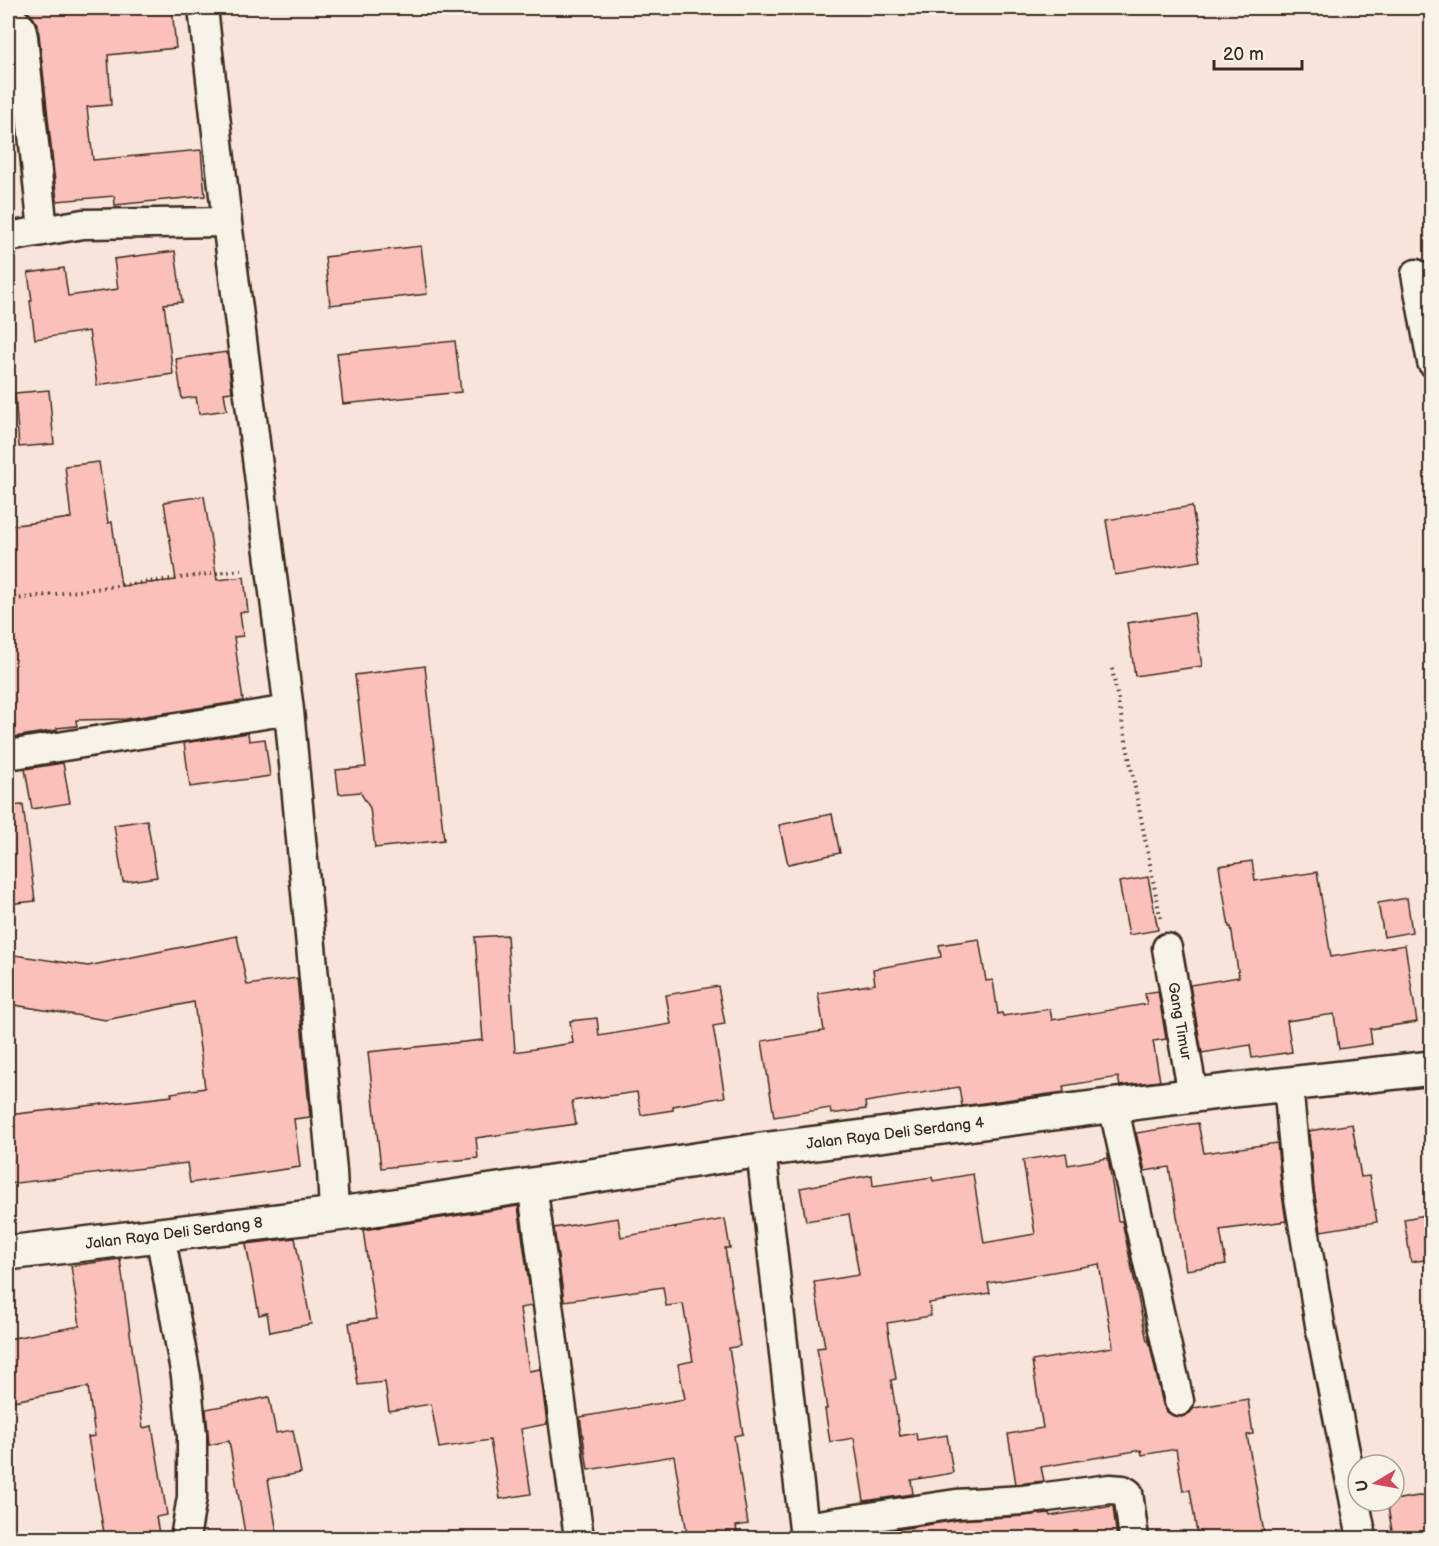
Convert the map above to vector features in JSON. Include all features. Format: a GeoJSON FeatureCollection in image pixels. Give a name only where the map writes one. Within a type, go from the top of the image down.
{"type":"FeatureCollection","features":[{"type":"Feature","properties":{"kind":"street"},"geometry":{"type":"LineString","coordinates":[[203,8],[227,222],[289,710],[330,1147],[345,1212]]}},
{"type":"Feature","properties":{"kind":"street"},"geometry":{"type":"LineString","coordinates":[[8,15],[21,28],[23,37],[43,231]]}},
{"type":"Feature","properties":{"kind":"street"},"geometry":{"type":"LineString","coordinates":[[8,237],[83,224],[227,222]]}},
{"type":"Feature","properties":{"kind":"street"},"geometry":{"type":"LineString","coordinates":[[1416,274],[1431,362]]}},
{"type":"Feature","properties":{"kind":"street"},"geometry":{"type":"LineString","coordinates":[[8,755],[289,710]]}},
{"type":"Feature","properties":{"kind":"street","name":"Gang Timur"},"geometry":{"type":"LineString","coordinates":[[1167,948],[1194,1095]]}},
{"type":"Feature","properties":{"kind":"street","name":"Jalan Raya Deli Serdang 4"},"geometry":{"type":"LineString","coordinates":[[345,1212],[761,1150],[1194,1095],[1431,1068]]}},
{"type":"Feature","properties":{"kind":"street"},"geometry":{"type":"LineString","coordinates":[[1288,1084],[1298,1192],[1320,1325],[1362,1539]]}},
{"type":"Feature","properties":{"kind":"street"},"geometry":{"type":"LineString","coordinates":[[1113,1105],[1179,1401]]}},
{"type":"Feature","properties":{"kind":"street"},"geometry":{"type":"LineString","coordinates":[[761,1150],[805,1533],[956,1504],[1023,1500],[1110,1489],[1123,1490],[1128,1493],[1134,1539]]}},
{"type":"Feature","properties":{"kind":"street"},"geometry":{"type":"LineString","coordinates":[[532,1184],[579,1539]]}},
{"type":"Feature","properties":{"kind":"street","name":"Jalan Raya Deli Serdang 8"},"geometry":{"type":"LineString","coordinates":[[8,1253],[345,1212]]}},
{"type":"Feature","properties":{"kind":"street"},"geometry":{"type":"LineString","coordinates":[[160,1234],[186,1376],[192,1435],[192,1497],[185,1539]]}},
{"type":"Feature","properties":{"kind":"path"},"geometry":{"type":"LineString","coordinates":[[8,600],[270,566]]}},
{"type":"Feature","properties":{"kind":"path"},"geometry":{"type":"LineString","coordinates":[[1112,669],[1167,948]]}},
{"type":"Feature","properties":{"kind":"building"},"geometry":{"type":"Polygon","coordinates":[[[24,8],[172,8],[176,48],[108,55],[111,105],[87,107],[93,160],[201,150],[205,196],[115,205],[114,196],[57,201],[39,34],[33,17],[24,8]]]}},
{"type":"Feature","properties":{"kind":"building"},"geometry":{"type":"Polygon","coordinates":[[[421,246],[427,294],[330,305],[325,257],[421,246]]]}},
{"type":"Feature","properties":{"kind":"building"},"geometry":{"type":"Polygon","coordinates":[[[175,251],[182,302],[164,304],[173,374],[97,385],[89,331],[35,339],[28,273],[64,268],[68,296],[118,289],[114,259],[175,251]]]}},
{"type":"Feature","properties":{"kind":"building"},"geometry":{"type":"Polygon","coordinates":[[[455,341],[461,392],[343,404],[337,353],[455,341]]]}},
{"type":"Feature","properties":{"kind":"building"},"geometry":{"type":"Polygon","coordinates":[[[227,352],[232,392],[224,393],[227,410],[199,414],[196,397],[182,399],[176,359],[227,352]]]}},
{"type":"Feature","properties":{"kind":"building"},"geometry":{"type":"Polygon","coordinates":[[[49,390],[54,444],[19,447],[15,393],[49,390]]]}},
{"type":"Feature","properties":{"kind":"building"},"geometry":{"type":"Polygon","coordinates":[[[99,462],[108,523],[112,522],[121,586],[176,580],[164,502],[204,496],[217,580],[244,577],[248,612],[240,612],[243,636],[234,637],[243,701],[126,719],[76,720],[77,726],[8,738],[8,526],[71,518],[65,466],[99,462]]]}},
{"type":"Feature","properties":{"kind":"building"},"geometry":{"type":"Polygon","coordinates":[[[1192,506],[1201,561],[1115,575],[1106,520],[1192,506]]]}},
{"type":"Feature","properties":{"kind":"building"},"geometry":{"type":"Polygon","coordinates":[[[1194,613],[1202,666],[1135,676],[1127,623],[1194,613]]]}},
{"type":"Feature","properties":{"kind":"building"},"geometry":{"type":"Polygon","coordinates":[[[425,666],[444,840],[375,848],[370,808],[360,792],[339,794],[336,770],[366,767],[355,675],[425,666]]]}},
{"type":"Feature","properties":{"kind":"building"},"geometry":{"type":"Polygon","coordinates":[[[248,733],[249,741],[265,739],[270,776],[190,787],[184,743],[248,733]]]}},
{"type":"Feature","properties":{"kind":"building"},"geometry":{"type":"Polygon","coordinates":[[[63,763],[70,803],[32,809],[25,769],[63,763]]]}},
{"type":"Feature","properties":{"kind":"building"},"geometry":{"type":"Polygon","coordinates":[[[23,805],[35,901],[8,904],[8,806],[23,805]]]}},
{"type":"Feature","properties":{"kind":"building"},"geometry":{"type":"Polygon","coordinates":[[[832,814],[840,853],[788,864],[779,825],[832,814]]]}},
{"type":"Feature","properties":{"kind":"building"},"geometry":{"type":"Polygon","coordinates":[[[147,820],[157,877],[123,882],[114,825],[147,820]]]}},
{"type":"Feature","properties":{"kind":"building"},"geometry":{"type":"Polygon","coordinates":[[[1252,861],[1255,881],[1317,872],[1331,957],[1405,945],[1417,1022],[1370,1029],[1372,1044],[1339,1049],[1334,1014],[1287,1021],[1292,1052],[1252,1058],[1250,1045],[1202,1053],[1190,985],[1239,977],[1219,866],[1252,861]]]}},
{"type":"Feature","properties":{"kind":"building"},"geometry":{"type":"Polygon","coordinates":[[[1148,877],[1158,930],[1129,935],[1119,882],[1148,877]]]}},
{"type":"Feature","properties":{"kind":"building"},"geometry":{"type":"Polygon","coordinates":[[[1407,898],[1412,932],[1384,937],[1378,903],[1407,898]]]}},
{"type":"Feature","properties":{"kind":"building"},"geometry":{"type":"Polygon","coordinates":[[[507,935],[515,1052],[573,1043],[570,1021],[597,1018],[599,1036],[671,1024],[666,995],[718,986],[725,1024],[713,1026],[725,1097],[673,1106],[673,1110],[641,1115],[637,1092],[572,1101],[576,1124],[476,1138],[478,1158],[381,1168],[368,1052],[483,1040],[475,937],[507,935]]]}},
{"type":"Feature","properties":{"kind":"building"},"geometry":{"type":"Polygon","coordinates":[[[237,936],[247,985],[297,978],[310,1117],[294,1119],[300,1167],[190,1183],[187,1163],[8,1184],[8,1115],[172,1096],[171,1093],[205,1088],[194,1002],[106,1020],[8,1004],[8,954],[88,966],[237,936]]]}},
{"type":"Feature","properties":{"kind":"building"},"geometry":{"type":"Polygon","coordinates":[[[979,939],[986,981],[993,980],[998,1014],[1002,1013],[1003,1016],[1050,1009],[1052,1020],[1147,1004],[1145,993],[1158,991],[1166,1039],[1153,1041],[1160,1081],[1120,1086],[1118,1077],[1063,1086],[1064,1092],[962,1106],[959,1087],[865,1102],[866,1109],[831,1114],[830,1108],[774,1117],[762,1041],[824,1031],[818,993],[875,984],[873,969],[941,957],[939,945],[979,939]]]}},
{"type":"Feature","properties":{"kind":"building"},"geometry":{"type":"Polygon","coordinates":[[[1198,1123],[1204,1153],[1277,1143],[1286,1221],[1220,1230],[1226,1264],[1186,1270],[1169,1167],[1145,1171],[1136,1133],[1198,1123]]]}},
{"type":"Feature","properties":{"kind":"building"},"geometry":{"type":"Polygon","coordinates":[[[1352,1124],[1361,1177],[1369,1176],[1377,1222],[1321,1231],[1314,1190],[1309,1131],[1352,1124]]]}},
{"type":"Feature","properties":{"kind":"building"},"geometry":{"type":"Polygon","coordinates":[[[1066,1153],[1068,1165],[1108,1158],[1118,1221],[1122,1221],[1147,1341],[1149,1341],[1163,1405],[1167,1412],[1182,1417],[1194,1408],[1248,1399],[1253,1434],[1247,1435],[1265,1539],[1198,1539],[1190,1490],[1183,1491],[1176,1449],[1142,1455],[1141,1450],[1041,1467],[1044,1481],[1016,1484],[1008,1434],[1043,1428],[1032,1361],[1113,1347],[1099,1264],[988,1283],[990,1293],[929,1303],[931,1316],[887,1323],[896,1379],[891,1380],[900,1436],[916,1433],[917,1440],[947,1435],[953,1473],[911,1480],[913,1494],[864,1501],[854,1438],[830,1442],[817,1348],[825,1347],[814,1282],[859,1275],[849,1214],[806,1221],[800,1188],[872,1175],[873,1186],[932,1177],[933,1181],[973,1174],[984,1243],[1035,1234],[1023,1160],[1066,1153]]]}},
{"type":"Feature","properties":{"kind":"building"},"geometry":{"type":"Polygon","coordinates":[[[518,1206],[532,1306],[520,1308],[529,1371],[540,1369],[547,1424],[521,1429],[531,1494],[500,1499],[490,1440],[439,1448],[431,1404],[389,1411],[385,1382],[358,1385],[349,1323],[376,1319],[363,1230],[518,1206]]]}},
{"type":"Feature","properties":{"kind":"building"},"geometry":{"type":"Polygon","coordinates":[[[1431,1214],[1431,1259],[1411,1262],[1404,1219],[1431,1214]]]}},
{"type":"Feature","properties":{"kind":"building"},"geometry":{"type":"Polygon","coordinates":[[[618,1218],[621,1237],[725,1219],[730,1248],[725,1248],[740,1346],[729,1348],[743,1434],[734,1436],[748,1524],[736,1526],[738,1539],[688,1539],[674,1456],[588,1470],[580,1417],[685,1399],[678,1364],[693,1361],[683,1304],[666,1306],[663,1287],[564,1301],[554,1228],[618,1218]]]}},
{"type":"Feature","properties":{"kind":"building"},"geometry":{"type":"Polygon","coordinates":[[[295,1238],[311,1324],[270,1332],[267,1313],[259,1315],[246,1244],[295,1238]]]}},
{"type":"Feature","properties":{"kind":"building"},"geometry":{"type":"Polygon","coordinates":[[[120,1259],[143,1428],[152,1426],[167,1515],[156,1517],[160,1539],[105,1539],[88,1437],[95,1436],[88,1387],[8,1402],[8,1339],[80,1326],[71,1266],[120,1259]]]}},
{"type":"Feature","properties":{"kind":"building"},"geometry":{"type":"Polygon","coordinates":[[[269,1397],[276,1433],[293,1430],[301,1473],[268,1479],[278,1539],[246,1539],[229,1441],[209,1445],[206,1409],[269,1397]]]}},
{"type":"Feature","properties":{"kind":"building"},"geometry":{"type":"Polygon","coordinates":[[[1431,1494],[1431,1531],[1393,1537],[1389,1513],[1406,1513],[1406,1498],[1431,1494]]]}},
{"type":"Feature","properties":{"kind":"building"},"geometry":{"type":"Polygon","coordinates":[[[1113,1506],[1117,1539],[870,1539],[869,1534],[958,1520],[1049,1513],[1050,1516],[1113,1506]]]}}]}
